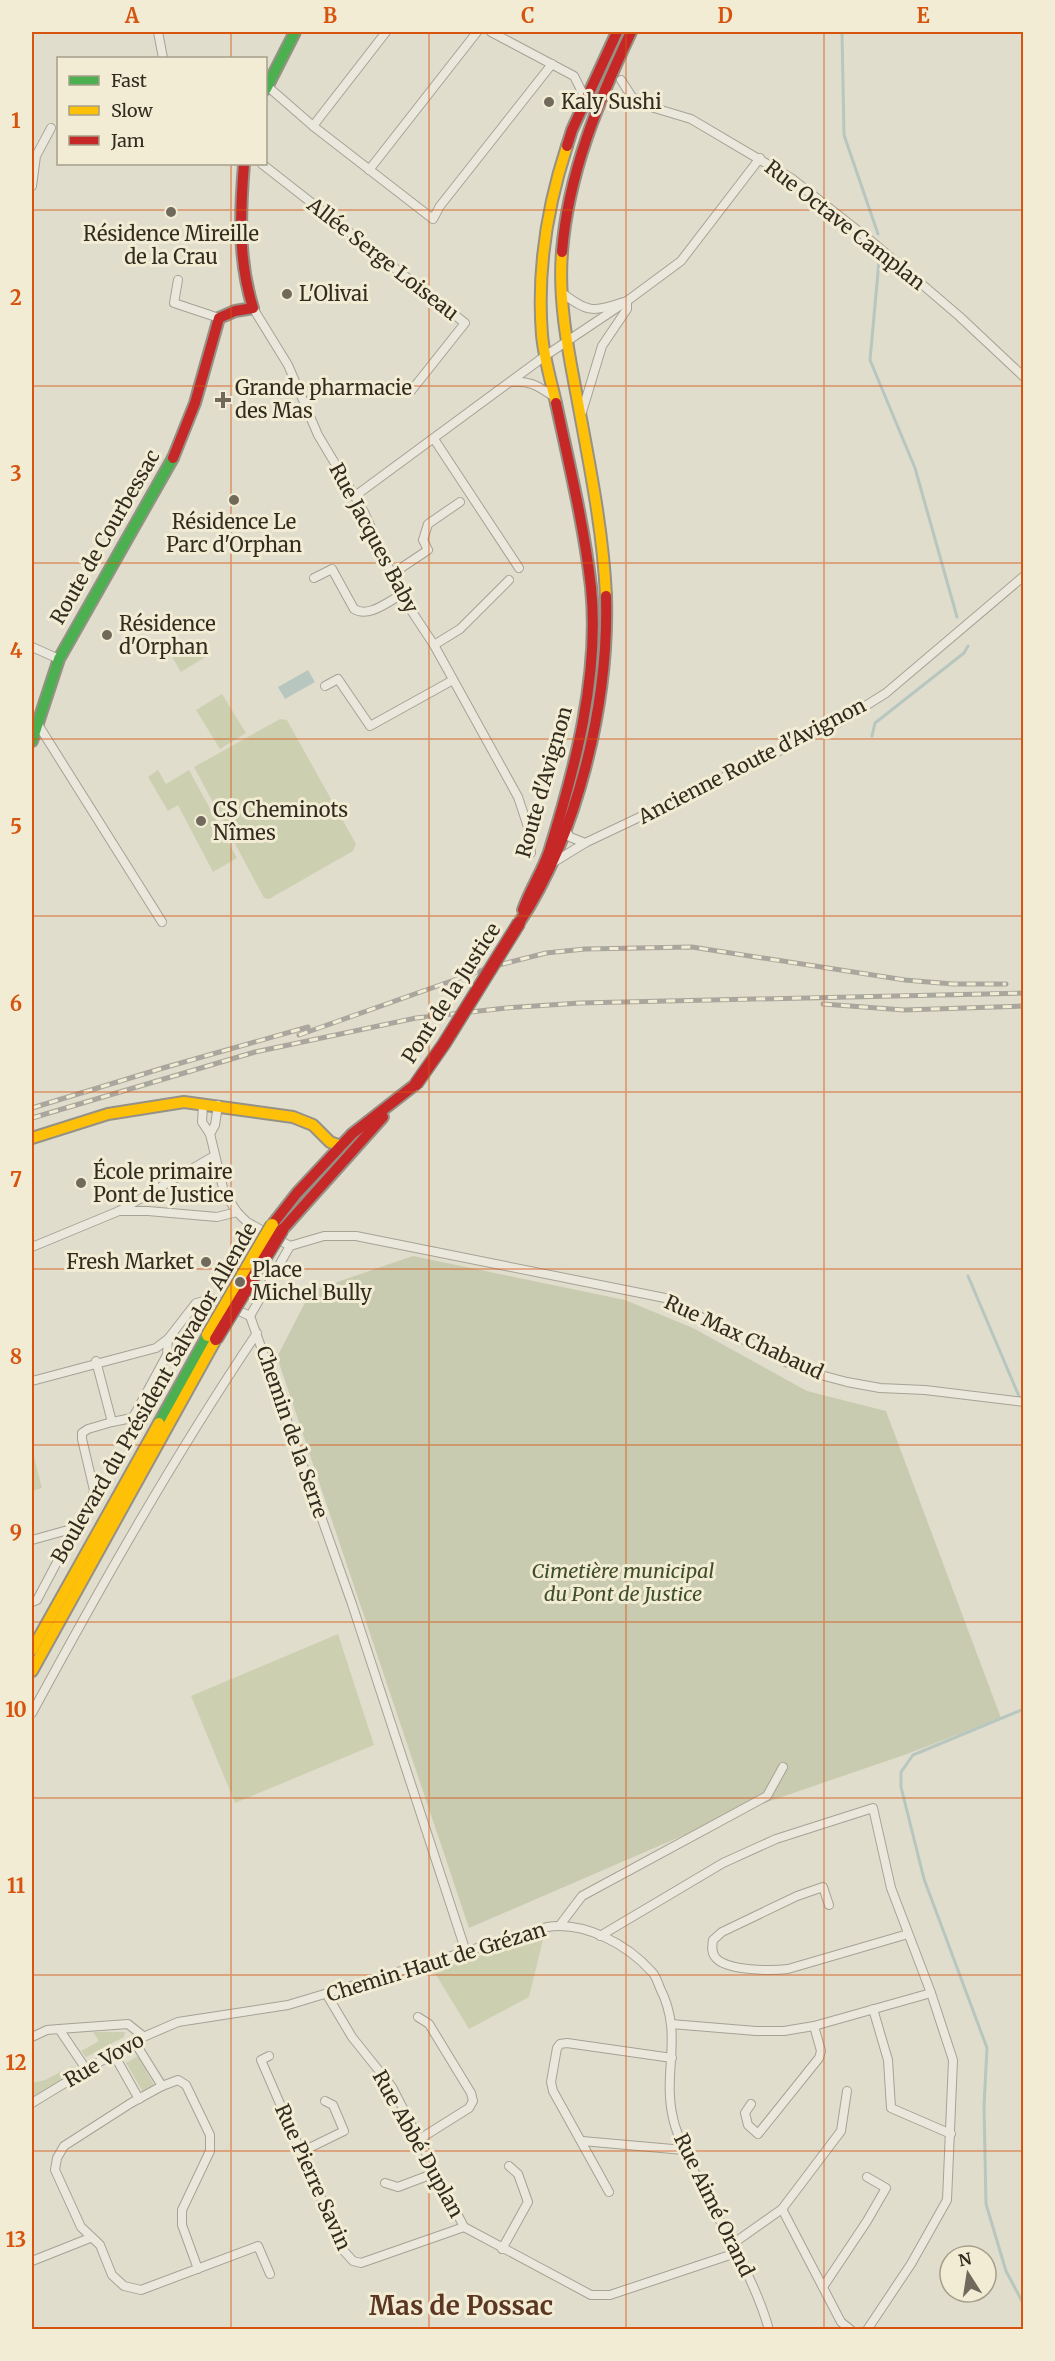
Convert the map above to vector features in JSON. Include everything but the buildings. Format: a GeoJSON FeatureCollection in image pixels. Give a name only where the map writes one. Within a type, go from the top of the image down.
{"type":"FeatureCollection","features":[{"type":"Feature","properties":{"kind":"main road"},"geometry":{"type":"LineString","coordinates":[[267,85],[295,32]]}},
{"type":"Feature","properties":{"kind":"main road","name":"Route d'Avignon"},"geometry":{"type":"LineString","coordinates":[[519,923],[529,892],[548,854],[571,769],[587,700],[592,639],[591,589],[584,536],[545,356],[540,293],[547,223],[559,170],[585,98],[617,32]]}},
{"type":"Feature","properties":{"kind":"main road","name":"Route d'Avignon"},"geometry":{"type":"LineString","coordinates":[[519,923],[535,900],[565,829],[584,767],[601,692],[606,584],[601,535],[561,292],[562,240],[578,167],[594,117],[631,32]]}},
{"type":"Feature","properties":{"kind":"main road"},"geometry":{"type":"LineString","coordinates":[[219,318],[235,311],[253,308],[247,292],[239,215],[244,165]]}},
{"type":"Feature","properties":{"kind":"main road","name":"Route de Courbessac"},"geometry":{"type":"LineString","coordinates":[[32,741],[58,658],[169,468],[195,403],[219,318]]}},
{"type":"Feature","properties":{"kind":"main road","name":"Pont de la Justice"},"geometry":{"type":"LineString","coordinates":[[416,1084],[444,1044],[519,923]]}},
{"type":"Feature","properties":{"kind":"main road","name":"Boulevard du Président Salvador Allende"},"geometry":{"type":"LineString","coordinates":[[32,1650],[297,1193],[352,1134],[416,1084]]}},
{"type":"Feature","properties":{"kind":"main road","name":"Boulevard du Président Salvador Allende"},"geometry":{"type":"LineString","coordinates":[[277,1228],[416,1084]]}},
{"type":"Feature","properties":{"kind":"main road"},"geometry":{"type":"LineString","coordinates":[[32,1138],[108,1114],[174,1103],[203,1104],[299,1119],[313,1125],[330,1142],[356,1148]]}},
{"type":"Feature","properties":{"kind":"main road","name":"Boulevard du Président Salvador Allende"},"geometry":{"type":"LineString","coordinates":[[32,1670],[212,1337]]}},
{"type":"Feature","properties":{"kind":"street"},"geometry":{"type":"LineString","coordinates":[[158,32],[163,57]]}},
{"type":"Feature","properties":{"kind":"street"},"geometry":{"type":"LineString","coordinates":[[313,126],[386,32]]}},
{"type":"Feature","properties":{"kind":"street"},"geometry":{"type":"LineString","coordinates":[[369,170],[477,32]]}},
{"type":"Feature","properties":{"kind":"street"},"geometry":{"type":"LineString","coordinates":[[491,32],[574,76],[585,98]]}},
{"type":"Feature","properties":{"kind":"street"},"geometry":{"type":"LineString","coordinates":[[267,88],[433,219],[440,206],[552,64]]}},
{"type":"Feature","properties":{"kind":"street","name":"Rue Octave Camplan"},"geometry":{"type":"LineString","coordinates":[[621,80],[632,97],[691,119],[791,177],[959,316],[1023,377]]}},
{"type":"Feature","properties":{"kind":"street"},"geometry":{"type":"LineString","coordinates":[[32,186],[36,156],[51,128]]}},
{"type":"Feature","properties":{"kind":"street"},"geometry":{"type":"LineString","coordinates":[[355,496],[545,356],[627,302],[681,261],[760,158]]}},
{"type":"Feature","properties":{"kind":"street","name":"Allée Serge Loiseau"},"geometry":{"type":"LineString","coordinates":[[263,165],[465,323],[411,391]]}},
{"type":"Feature","properties":{"kind":"street"},"geometry":{"type":"LineString","coordinates":[[178,280],[174,303],[219,318]]}},
{"type":"Feature","properties":{"kind":"street"},"geometry":{"type":"LineString","coordinates":[[561,292],[574,302],[594,311],[627,302]]}},
{"type":"Feature","properties":{"kind":"street"},"geometry":{"type":"LineString","coordinates":[[580,417],[596,360],[602,346],[627,309],[627,302]]}},
{"type":"Feature","properties":{"kind":"street","name":"Rue Jacques Baby"},"geometry":{"type":"LineString","coordinates":[[253,308],[284,357],[318,435],[355,496],[401,595],[434,645],[518,797],[528,827],[531,853]]}},
{"type":"Feature","properties":{"kind":"street"},"geometry":{"type":"LineString","coordinates":[[511,382],[524,381],[535,384],[554,396]]}},
{"type":"Feature","properties":{"kind":"street"},"geometry":{"type":"LineString","coordinates":[[434,439],[519,568]]}},
{"type":"Feature","properties":{"kind":"street"},"geometry":{"type":"LineString","coordinates":[[392,574],[428,550],[423,540],[428,524],[460,502]]}},
{"type":"Feature","properties":{"kind":"street"},"geometry":{"type":"LineString","coordinates":[[314,578],[332,569],[354,609],[359,612],[366,613],[401,595]]}},
{"type":"Feature","properties":{"kind":"street","name":"Ancienne Route d'Avignon"},"geometry":{"type":"LineString","coordinates":[[551,865],[585,843],[838,723],[886,693],[1023,576]]}},
{"type":"Feature","properties":{"kind":"street"},"geometry":{"type":"LineString","coordinates":[[434,645],[460,629],[509,580]]}},
{"type":"Feature","properties":{"kind":"street"},"geometry":{"type":"LineString","coordinates":[[32,647],[58,658]]}},
{"type":"Feature","properties":{"kind":"street"},"geometry":{"type":"LineString","coordinates":[[325,686],[338,679],[370,726],[453,680]]}},
{"type":"Feature","properties":{"kind":"street"},"geometry":{"type":"LineString","coordinates":[[37,723],[162,922]]}},
{"type":"Feature","properties":{"kind":"street"},"geometry":{"type":"LineString","coordinates":[[565,829],[570,837],[585,843]]}},
{"type":"Feature","properties":{"kind":"street"},"geometry":{"type":"LineString","coordinates":[[203,1104],[202,1122],[210,1134],[224,1192],[237,1212],[247,1222],[290,1246],[250,1316]]}},
{"type":"Feature","properties":{"kind":"street"},"geometry":{"type":"LineString","coordinates":[[210,1134],[215,1125],[218,1106]]}},
{"type":"Feature","properties":{"kind":"street"},"geometry":{"type":"LineString","coordinates":[[32,1247],[119,1211],[214,1156]]}},
{"type":"Feature","properties":{"kind":"street"},"geometry":{"type":"LineString","coordinates":[[144,1198],[148,1211]]}},
{"type":"Feature","properties":{"kind":"street"},"geometry":{"type":"LineString","coordinates":[[119,1211],[217,1217],[237,1212]]}},
{"type":"Feature","properties":{"kind":"street","name":"Rue Max Chabaud"},"geometry":{"type":"LineString","coordinates":[[290,1246],[324,1236],[356,1236],[665,1298],[786,1362],[817,1374],[880,1388],[925,1390],[1023,1402]]}},
{"type":"Feature","properties":{"kind":"street"},"geometry":{"type":"LineString","coordinates":[[32,1381],[97,1361],[156,1348],[168,1339],[196,1303],[213,1299],[250,1316],[257,1333]]}},
{"type":"Feature","properties":{"kind":"street","name":"Chemin de la Serre"},"geometry":{"type":"LineString","coordinates":[[32,1713],[94,1599],[164,1481],[257,1333]]}},
{"type":"Feature","properties":{"kind":"street","name":"Chemin de la Serre"},"geometry":{"type":"LineString","coordinates":[[257,1333],[352,1604],[466,1952]]}},
{"type":"Feature","properties":{"kind":"street"},"geometry":{"type":"LineString","coordinates":[[32,1602],[37,1600],[93,1496],[94,1490],[82,1433],[88,1429],[132,1418],[167,1354],[168,1339]]}},
{"type":"Feature","properties":{"kind":"street"},"geometry":{"type":"LineString","coordinates":[[97,1361],[112,1422]]}},
{"type":"Feature","properties":{"kind":"street"},"geometry":{"type":"LineString","coordinates":[[32,1540],[75,1528]]}},
{"type":"Feature","properties":{"kind":"street","name":"Chemin Haut de Grézan"},"geometry":{"type":"LineString","coordinates":[[178,2022],[288,2006],[560,1925],[582,1896],[767,1796],[783,1767]]}},
{"type":"Feature","properties":{"kind":"street"},"geometry":{"type":"LineString","coordinates":[[600,1936],[723,1863],[776,1839],[873,1808],[891,1888],[931,1992],[952,2060],[947,2199],[911,2264],[867,2330]]}},
{"type":"Feature","properties":{"kind":"street"},"geometry":{"type":"LineString","coordinates":[[828,1905],[823,1887],[796,1896],[722,1932],[713,1940],[711,1950],[724,1964],[770,1971],[788,1969],[908,1934]]}},
{"type":"Feature","properties":{"kind":"street","name":"Rue Aimé Orand"},"geometry":{"type":"LineString","coordinates":[[560,1925],[582,1928],[600,1936],[625,1950],[653,1973],[664,1997],[671,2024],[673,2039],[668,2092],[673,2120],[684,2150],[764,2309],[769,2330]]}},
{"type":"Feature","properties":{"kind":"street"},"geometry":{"type":"LineString","coordinates":[[671,2024],[784,2031],[814,2026],[931,1992]]}},
{"type":"Feature","properties":{"kind":"street","name":"Rue Abbé Duplan"},"geometry":{"type":"LineString","coordinates":[[327,1995],[352,2037],[392,2087],[464,2227],[591,2295],[600,2296],[610,2295],[736,2253]]}},
{"type":"Feature","properties":{"kind":"street"},"geometry":{"type":"LineString","coordinates":[[873,2009],[888,2060],[891,2108],[951,2134]]}},
{"type":"Feature","properties":{"kind":"street"},"geometry":{"type":"LineString","coordinates":[[418,2017],[429,2024],[471,2093],[473,2102],[469,2108],[418,2140]]}},
{"type":"Feature","properties":{"kind":"street","name":"Rue Vovo"},"geometry":{"type":"LineString","coordinates":[[32,2103],[143,2036],[178,2022]]}},
{"type":"Feature","properties":{"kind":"street"},"geometry":{"type":"LineString","coordinates":[[32,2037],[47,2030],[128,2024],[143,2036]]}},
{"type":"Feature","properties":{"kind":"street"},"geometry":{"type":"LineString","coordinates":[[751,2104],[745,2113],[748,2125],[758,2134],[819,2058],[821,2051],[814,2026]]}},
{"type":"Feature","properties":{"kind":"street"},"geometry":{"type":"LineString","coordinates":[[60,2029],[86,2069]]}},
{"type":"Feature","properties":{"kind":"street"},"geometry":{"type":"LineString","coordinates":[[134,2041],[162,2086]]}},
{"type":"Feature","properties":{"kind":"street"},"geometry":{"type":"LineString","coordinates":[[609,2192],[552,2087],[559,2046],[567,2043],[672,2058]]}},
{"type":"Feature","properties":{"kind":"street"},"geometry":{"type":"LineString","coordinates":[[113,2054],[140,2099]]}},
{"type":"Feature","properties":{"kind":"street","name":"Rue Pierre Savin"},"geometry":{"type":"LineString","coordinates":[[269,2056],[261,2060],[344,2251],[353,2261],[361,2263],[464,2227]]}},
{"type":"Feature","properties":{"kind":"street"},"geometry":{"type":"LineString","coordinates":[[198,2269],[182,2225],[182,2210],[210,2151],[210,2135],[186,2085],[178,2080],[131,2103],[64,2146],[57,2158],[55,2170],[81,2227],[100,2245],[112,2275],[124,2286],[141,2290],[198,2269],[258,2246],[270,2274]]}},
{"type":"Feature","properties":{"kind":"street"},"geometry":{"type":"LineString","coordinates":[[731,2246],[782,2209],[841,2131],[847,2091]]}},
{"type":"Feature","properties":{"kind":"street"},"geometry":{"type":"LineString","coordinates":[[301,2152],[344,2131],[333,2105],[325,2101]]}},
{"type":"Feature","properties":{"kind":"street"},"geometry":{"type":"LineString","coordinates":[[582,2141],[684,2150]]}},
{"type":"Feature","properties":{"kind":"street"},"geometry":{"type":"LineString","coordinates":[[502,2248],[528,2202],[518,2174],[509,2166]]}},
{"type":"Feature","properties":{"kind":"street"},"geometry":{"type":"LineString","coordinates":[[385,2183],[398,2187],[435,2173]]}},
{"type":"Feature","properties":{"kind":"street"},"geometry":{"type":"LineString","coordinates":[[823,2287],[886,2188],[867,2177]]}},
{"type":"Feature","properties":{"kind":"street"},"geometry":{"type":"LineString","coordinates":[[782,2209],[841,2322],[851,2330]]}},
{"type":"Feature","properties":{"kind":"street"},"geometry":{"type":"LineString","coordinates":[[32,2261],[90,2238]]}},
{"type":"Feature","properties":{"kind":"green space"},"geometry":{"type":"Polygon","coordinates":[[[201,639],[210,654],[181,672],[172,657],[201,639]]]}},
{"type":"Feature","properties":{"kind":"green space"},"geometry":{"type":"Polygon","coordinates":[[[222,694],[246,733],[220,749],[196,710],[222,694]]]}},
{"type":"Feature","properties":{"kind":"green space"},"geometry":{"type":"Polygon","coordinates":[[[280,719],[287,720],[356,844],[353,851],[269,899],[264,898],[194,767],[280,719]]]}},
{"type":"Feature","properties":{"kind":"green space","name":"CS Cheminots Nîmes"},"geometry":{"type":"Polygon","coordinates":[[[158,770],[166,784],[189,770],[237,858],[213,872],[178,805],[168,811],[148,777],[158,770]]]}},
{"type":"Feature","properties":{"kind":"green space","name":"Cimetière municipal du Pont de Justice"},"geometry":{"type":"Polygon","coordinates":[[[413,1256],[625,1300],[693,1328],[807,1391],[886,1411],[1001,1718],[907,1754],[735,1813],[469,1928],[277,1357],[311,1291],[413,1256]]]}},
{"type":"Feature","properties":{"kind":"green space"},"geometry":{"type":"Polygon","coordinates":[[[34,1457],[42,1488],[32,1491],[32,1458],[34,1457]]]}},
{"type":"Feature","properties":{"kind":"green space"},"geometry":{"type":"Polygon","coordinates":[[[338,1634],[374,1745],[235,1803],[191,1696],[338,1634]]]}},
{"type":"Feature","properties":{"kind":"green space"},"geometry":{"type":"Polygon","coordinates":[[[544,1936],[529,1997],[469,2029],[433,1970],[544,1936]]]}},
{"type":"Feature","properties":{"kind":"green space"},"geometry":{"type":"Polygon","coordinates":[[[93,2032],[125,2032],[124,2037],[86,2057],[81,2051],[99,2041],[93,2032]]]}},
{"type":"Feature","properties":{"kind":"green space"},"geometry":{"type":"Polygon","coordinates":[[[138,2056],[154,2085],[143,2092],[126,2063],[138,2056]]]}},
{"type":"Feature","properties":{"kind":"green space"},"geometry":{"type":"Polygon","coordinates":[[[72,2066],[76,2071],[32,2100],[32,2083],[45,2080],[72,2066]]]}},
{"type":"Feature","properties":{"kind":"shaded area"},"geometry":{"type":"Polygon","coordinates":[[[308,670],[315,682],[285,699],[278,687],[308,670]]]}},
{"type":"Feature","properties":{"kind":"waterway"},"geometry":{"type":"LineString","coordinates":[[842,32],[844,135],[878,234]]}},
{"type":"Feature","properties":{"kind":"waterway"},"geometry":{"type":"LineString","coordinates":[[879,261],[870,360],[915,468],[957,617]]}},
{"type":"Feature","properties":{"kind":"waterway"},"geometry":{"type":"LineString","coordinates":[[872,736],[875,723],[964,653],[968,646]]}},
{"type":"Feature","properties":{"kind":"waterway"},"geometry":{"type":"LineString","coordinates":[[968,1276],[1024,1408]]}},
{"type":"Feature","properties":{"kind":"waterway"},"geometry":{"type":"LineString","coordinates":[[1024,1709],[913,1755],[901,1772],[901,1787],[924,1879],[987,2048],[984,2106],[986,2204],[1006,2271],[1024,2305]]}},
{"type":"Feature","properties":{"kind":"railway"},"geometry":{"type":"LineString","coordinates":[[299,1035],[491,967],[546,953],[585,949],[692,947],[905,980],[953,984],[1006,984]]}},
{"type":"Feature","properties":{"kind":"railway"},"geometry":{"type":"LineString","coordinates":[[32,1118],[255,1052],[416,1018],[580,1003],[1024,993]]}},
{"type":"Feature","properties":{"kind":"railway"},"geometry":{"type":"LineString","coordinates":[[823,1004],[904,1010],[1024,1006]]}},
{"type":"Feature","properties":{"kind":"railway"},"geometry":{"type":"LineString","coordinates":[[32,1108],[308,1027]]}},
{"type":"Feature","properties":{"kind":"traffic: fast"},"geometry":{"type":"LineString","coordinates":[[267,87],[295,32]]}},
{"type":"Feature","properties":{"kind":"traffic: fast"},"geometry":{"type":"LineString","coordinates":[[32,741],[59,659],[173,458]]}},
{"type":"Feature","properties":{"kind":"traffic: fast"},"geometry":{"type":"LineString","coordinates":[[159,1423],[208,1335]]}},
{"type":"Feature","properties":{"kind":"traffic: slow"},"geometry":{"type":"LineString","coordinates":[[556,403],[543,344],[541,287],[549,216],[567,146]]}},
{"type":"Feature","properties":{"kind":"traffic: slow"},"geometry":{"type":"LineString","coordinates":[[562,252],[561,288],[565,325],[595,496],[606,596]]}},
{"type":"Feature","properties":{"kind":"traffic: slow"},"geometry":{"type":"LineString","coordinates":[[32,1138],[108,1114],[184,1102],[293,1117],[313,1125],[330,1142],[341,1146]]}},
{"type":"Feature","properties":{"kind":"traffic: slow"},"geometry":{"type":"LineString","coordinates":[[208,1335],[272,1225]]}},
{"type":"Feature","properties":{"kind":"traffic: slow"},"geometry":{"type":"LineString","coordinates":[[32,1671],[216,1339]]}},
{"type":"Feature","properties":{"kind":"traffic: slow"},"geometry":{"type":"LineString","coordinates":[[32,1650],[159,1423]]}},
{"type":"Feature","properties":{"kind":"traffic: jam"},"geometry":{"type":"LineString","coordinates":[[567,146],[572,130],[617,32]]}},
{"type":"Feature","properties":{"kind":"traffic: jam"},"geometry":{"type":"LineString","coordinates":[[562,252],[565,223],[586,139],[631,32]]}},
{"type":"Feature","properties":{"kind":"traffic: jam"},"geometry":{"type":"LineString","coordinates":[[173,458],[195,403],[219,318],[235,311],[253,308],[248,290],[241,236],[244,165]]}},
{"type":"Feature","properties":{"kind":"traffic: jam"},"geometry":{"type":"LineString","coordinates":[[523,910],[549,852],[568,788],[583,721],[592,653],[593,620],[588,564],[556,403]]}},
{"type":"Feature","properties":{"kind":"traffic: jam"},"geometry":{"type":"LineString","coordinates":[[519,923],[558,849],[586,766],[602,680],[606,637],[606,596]]}},
{"type":"Feature","properties":{"kind":"traffic: jam"},"geometry":{"type":"LineString","coordinates":[[416,1084],[444,1044],[519,923]]}},
{"type":"Feature","properties":{"kind":"traffic: jam"},"geometry":{"type":"LineString","coordinates":[[272,1225],[297,1193],[352,1134],[416,1084]]}},
{"type":"Feature","properties":{"kind":"traffic: jam"},"geometry":{"type":"LineString","coordinates":[[282,1230],[383,1117]]}},
{"type":"Feature","properties":{"kind":"traffic: jam"},"geometry":{"type":"LineString","coordinates":[[216,1339],[282,1230]]}},
{"type":"Feature","properties":{"kind":"place","name":"Kaly Sushi"},"geometry":{"type":"Point","coordinates":[549,102]}},
{"type":"Feature","properties":{"kind":"place","name":"Résidence Mireille de la Crau"},"geometry":{"type":"Point","coordinates":[171,212]}},
{"type":"Feature","properties":{"kind":"place","name":"L'Olivai"},"geometry":{"type":"Point","coordinates":[287,294]}},
{"type":"Feature","properties":{"kind":"place","name":"Grande pharmacie des Mas"},"geometry":{"type":"Point","coordinates":[223,400]}},
{"type":"Feature","properties":{"kind":"place","name":"Résidence Le Parc d'Orphan"},"geometry":{"type":"Point","coordinates":[234,500]}},
{"type":"Feature","properties":{"kind":"place","name":"Résidence d'Orphan"},"geometry":{"type":"Point","coordinates":[107,635]}},
{"type":"Feature","properties":{"kind":"place","name":"CS Cheminots Nîmes"},"geometry":{"type":"Point","coordinates":[201,821]}},
{"type":"Feature","properties":{"kind":"place","name":"École primaire Pont de Justice"},"geometry":{"type":"Point","coordinates":[81,1183]}},
{"type":"Feature","properties":{"kind":"place","name":"Fresh Market"},"geometry":{"type":"Point","coordinates":[206,1262]}},
{"type":"Feature","properties":{"kind":"place","name":"Place Michel Bully"},"geometry":{"type":"Point","coordinates":[240,1282]}},
{"type":"Feature","properties":{"kind":"district","name":"Mas de Possac"},"geometry":{"type":"Point","coordinates":[461,2306]}}]}
